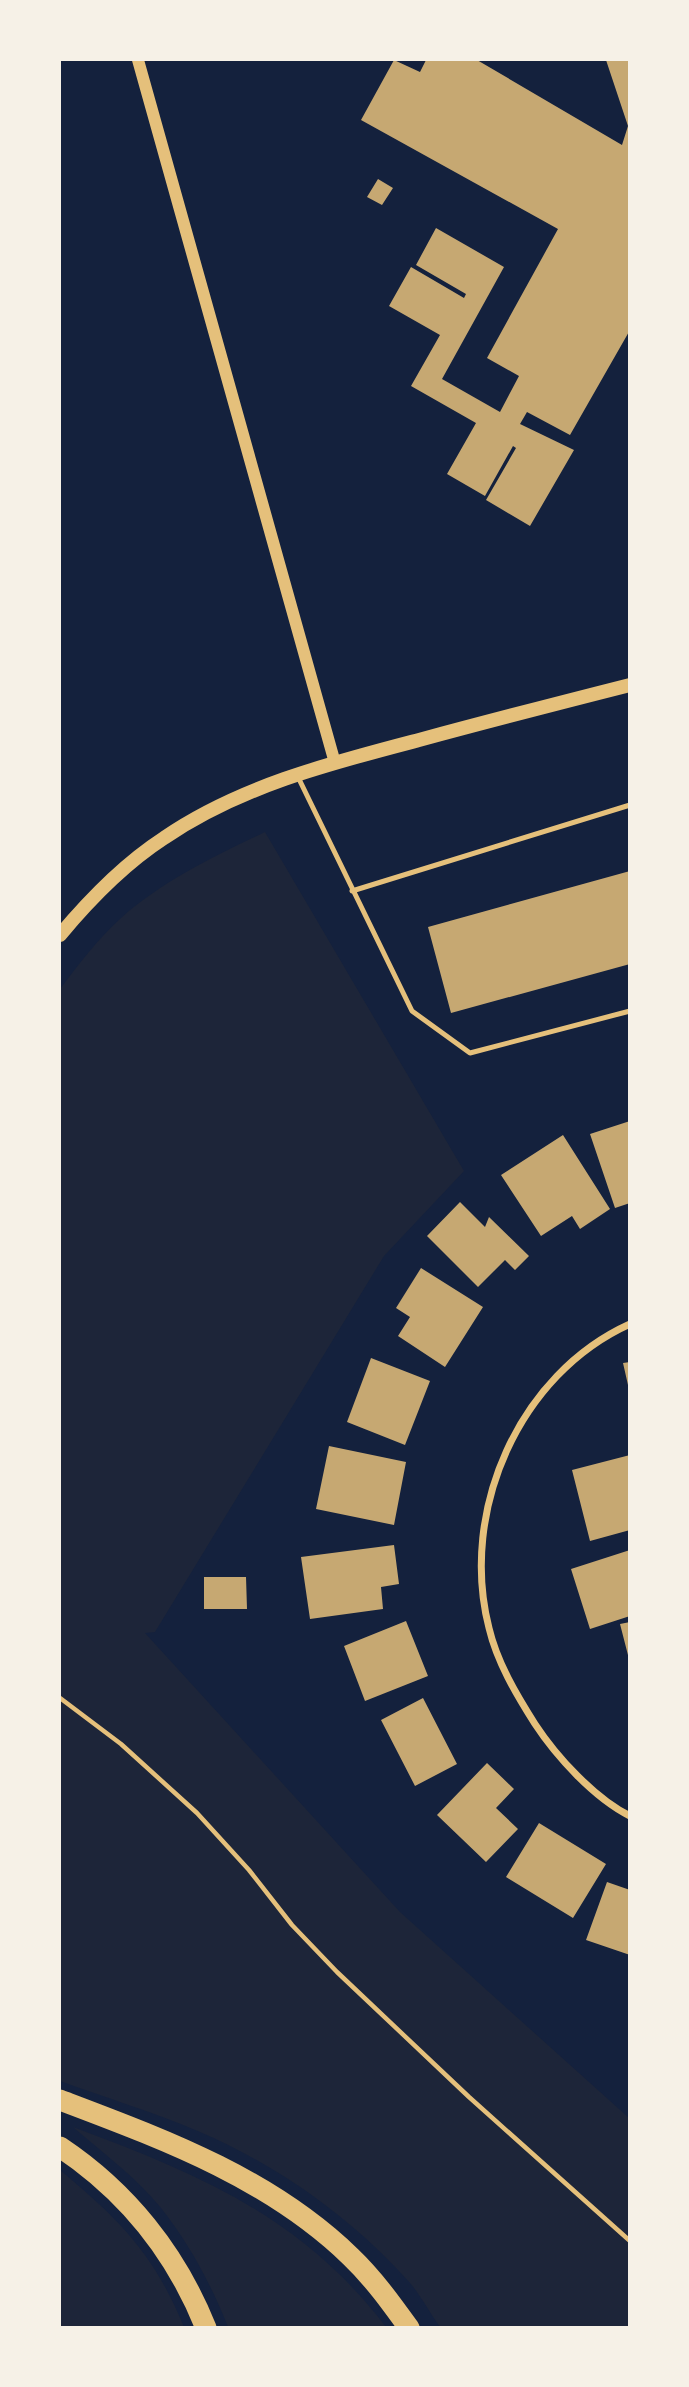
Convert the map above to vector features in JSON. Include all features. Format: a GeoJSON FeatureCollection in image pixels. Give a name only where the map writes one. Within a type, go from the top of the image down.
{"type":"FeatureCollection","features":[{"type":"Feature","properties":{"kind":"highway"},"geometry":{"type":"LineString","coordinates":[[60,2100],[213,2162],[286,2204],[350,2256],[409,2328]]}},
{"type":"Feature","properties":{"kind":"highway"},"geometry":{"type":"LineString","coordinates":[[60,2147],[107,2184],[141,2217],[165,2250],[193,2298],[205,2328]]}},
{"type":"Feature","properties":{"kind":"main road"},"geometry":{"type":"LineString","coordinates":[[60,934],[112,879],[164,837],[273,781],[629,685]]}},
{"type":"Feature","properties":{"kind":"street"},"geometry":{"type":"LineString","coordinates":[[138,60],[335,763]]}},
{"type":"Feature","properties":{"kind":"street"},"geometry":{"type":"LineString","coordinates":[[629,1324],[578,1356],[541,1392],[512,1436],[493,1486],[482,1534],[482,1583],[488,1628],[503,1668],[528,1712],[547,1741],[582,1780],[629,1815]]}},
{"type":"Feature","properties":{"kind":"lane"},"geometry":{"type":"LineString","coordinates":[[296,774],[412,1011],[470,1054],[629,1011]]}},
{"type":"Feature","properties":{"kind":"lane"},"geometry":{"type":"LineString","coordinates":[[352,891],[629,805]]}},
{"type":"Feature","properties":{"kind":"path"},"geometry":{"type":"LineString","coordinates":[[60,1698],[121,1744],[197,1813],[234,1852],[292,1925],[337,1972],[469,2097],[629,2241]]}},
{"type":"Feature","properties":{"kind":"shaded area"},"geometry":{"type":"Polygon","coordinates":[[[265,832],[464,1171],[384,1256],[155,1632],[145,1633],[400,1912],[629,2118],[629,2327],[440,2327],[414,2288],[388,2260],[339,2216],[286,2178],[200,2132],[60,2081],[60,989],[104,935],[136,905],[190,870],[265,832]]]}},
{"type":"Feature","properties":{"kind":"shaded area"},"geometry":{"type":"Polygon","coordinates":[[[73,2127],[163,2163],[245,2203],[319,2256],[354,2289],[386,2327],[228,2327],[199,2265],[161,2208],[130,2176],[73,2127]]]}},
{"type":"Feature","properties":{"kind":"shaded area"},"geometry":{"type":"Polygon","coordinates":[[[60,2170],[118,2222],[133,2240],[173,2301],[184,2327],[60,2327],[60,2170]]]}},
{"type":"Feature","properties":{"kind":"building"},"geometry":{"type":"Polygon","coordinates":[[[394,60],[420,72],[426,60],[477,60],[622,145],[628,126],[606,60],[630,60],[630,330],[570,435],[527,412],[520,424],[574,450],[530,526],[486,500],[516,448],[513,446],[485,496],[447,474],[476,423],[411,386],[440,335],[389,306],[411,267],[464,298],[466,294],[416,265],[436,228],[504,267],[442,379],[500,412],[519,376],[487,358],[558,229],[361,120],[394,60]]]}},
{"type":"Feature","properties":{"kind":"building"},"geometry":{"type":"Polygon","coordinates":[[[378,179],[393,188],[382,205],[367,197],[378,179]]]}},
{"type":"Feature","properties":{"kind":"building"},"geometry":{"type":"Polygon","coordinates":[[[630,871],[630,964],[451,1013],[428,927],[630,871]]]}},
{"type":"Feature","properties":{"kind":"building"},"geometry":{"type":"Polygon","coordinates":[[[630,1121],[630,1203],[615,1208],[590,1134],[630,1121]]]}},
{"type":"Feature","properties":{"kind":"building"},"geometry":{"type":"Polygon","coordinates":[[[563,1135],[610,1209],[580,1229],[572,1216],[541,1236],[501,1175],[563,1135]]]}},
{"type":"Feature","properties":{"kind":"building"},"geometry":{"type":"Polygon","coordinates":[[[460,1202],[485,1227],[489,1217],[529,1256],[515,1270],[505,1260],[478,1287],[427,1236],[460,1202]]]}},
{"type":"Feature","properties":{"kind":"building"},"geometry":{"type":"Polygon","coordinates":[[[421,1268],[483,1307],[445,1367],[398,1336],[410,1317],[396,1308],[421,1268]]]}},
{"type":"Feature","properties":{"kind":"building"},"geometry":{"type":"Polygon","coordinates":[[[371,1358],[430,1381],[405,1445],[347,1422],[371,1358]]]}},
{"type":"Feature","properties":{"kind":"building"},"geometry":{"type":"Polygon","coordinates":[[[630,1362],[630,1385],[628,1385],[623,1363],[630,1362]]]}},
{"type":"Feature","properties":{"kind":"building"},"geometry":{"type":"Polygon","coordinates":[[[329,1446],[406,1462],[394,1525],[316,1509],[329,1446]]]}},
{"type":"Feature","properties":{"kind":"building"},"geometry":{"type":"Polygon","coordinates":[[[630,1455],[630,1530],[590,1541],[572,1470],[630,1455]]]}},
{"type":"Feature","properties":{"kind":"building"},"geometry":{"type":"Polygon","coordinates":[[[394,1545],[399,1584],[381,1587],[383,1609],[310,1619],[301,1557],[394,1545]]]}},
{"type":"Feature","properties":{"kind":"building"},"geometry":{"type":"Polygon","coordinates":[[[630,1550],[630,1616],[590,1629],[571,1569],[630,1550]]]}},
{"type":"Feature","properties":{"kind":"building"},"geometry":{"type":"Polygon","coordinates":[[[204,1577],[246,1577],[247,1609],[204,1609],[204,1577]]]}},
{"type":"Feature","properties":{"kind":"building"},"geometry":{"type":"Polygon","coordinates":[[[406,1621],[428,1676],[365,1701],[344,1646],[406,1621]]]}},
{"type":"Feature","properties":{"kind":"building"},"geometry":{"type":"Polygon","coordinates":[[[630,1622],[630,1659],[629,1659],[620,1624],[630,1622]]]}},
{"type":"Feature","properties":{"kind":"building"},"geometry":{"type":"Polygon","coordinates":[[[423,1698],[457,1764],[415,1786],[381,1720],[423,1698]]]}},
{"type":"Feature","properties":{"kind":"building"},"geometry":{"type":"Polygon","coordinates":[[[487,1763],[514,1789],[496,1808],[518,1829],[486,1862],[437,1815],[487,1763]]]}},
{"type":"Feature","properties":{"kind":"building"},"geometry":{"type":"Polygon","coordinates":[[[539,1823],[606,1864],[573,1918],[506,1877],[539,1823]]]}},
{"type":"Feature","properties":{"kind":"building"},"geometry":{"type":"Polygon","coordinates":[[[607,1882],[630,1890],[630,1955],[586,1940],[607,1882]]]}}]}
